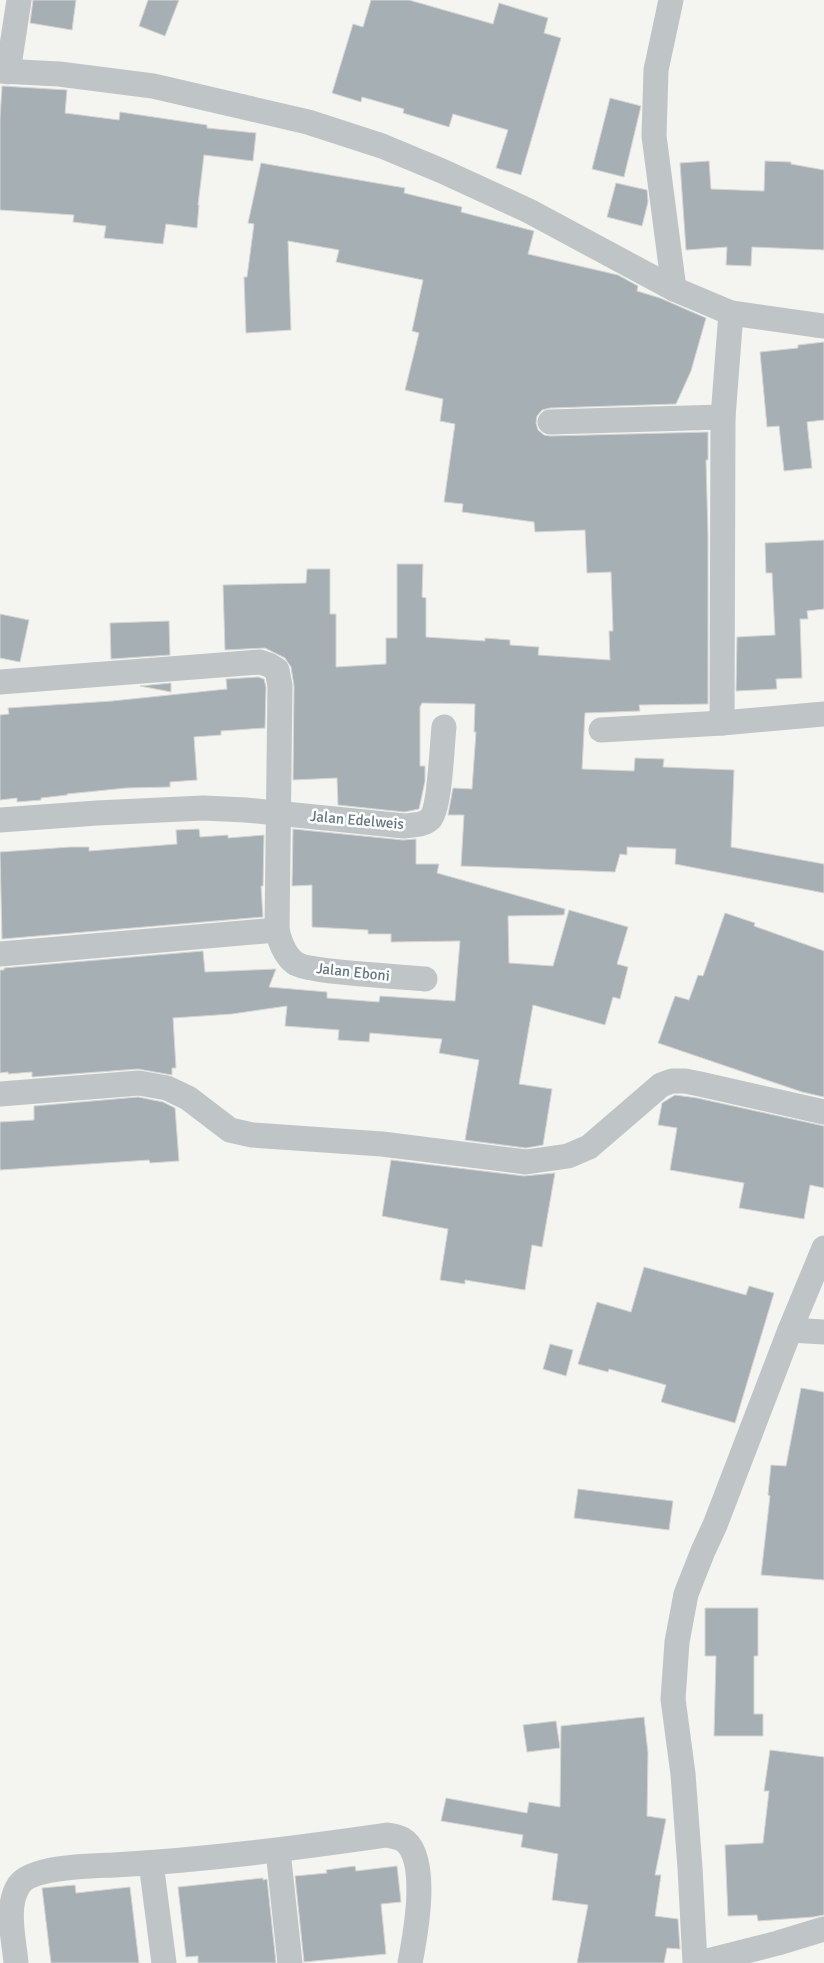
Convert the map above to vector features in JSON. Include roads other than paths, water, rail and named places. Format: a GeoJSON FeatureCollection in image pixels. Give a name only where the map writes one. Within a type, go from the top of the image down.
{"type":"FeatureCollection","features":[{"type":"Feature","properties":{"kind":"street"},"geometry":{"type":"LineString","coordinates":[[19,0],[4,72],[59,74],[153,86],[308,122],[382,146],[442,171],[529,211],[674,289],[731,313],[824,326]]}},
{"type":"Feature","properties":{"kind":"street"},"geometry":{"type":"LineString","coordinates":[[671,0],[656,70],[654,136],[674,289]]}},
{"type":"Feature","properties":{"kind":"street"},"geometry":{"type":"LineString","coordinates":[[722,723],[723,417],[731,313]]}},
{"type":"Feature","properties":{"kind":"street"},"geometry":{"type":"LineString","coordinates":[[550,422],[723,417]]}},
{"type":"Feature","properties":{"kind":"street"},"geometry":{"type":"LineString","coordinates":[[0,682],[260,662],[277,670],[280,678],[279,814],[282,941],[0,954]]}},
{"type":"Feature","properties":{"kind":"street"},"geometry":{"type":"LineString","coordinates":[[601,730],[722,723],[824,714]]}},
{"type":"Feature","properties":{"kind":"street","name":"Jalan Edelweis"},"geometry":{"type":"LineString","coordinates":[[0,820],[204,808],[246,810],[404,826],[425,823],[432,817],[436,808],[444,727]]}},
{"type":"Feature","properties":{"kind":"street","name":"Jalan Eboni"},"geometry":{"type":"LineString","coordinates":[[282,941],[296,964],[318,969],[425,979]]}},
{"type":"Feature","properties":{"kind":"street"},"geometry":{"type":"LineString","coordinates":[[0,1094],[139,1083],[167,1088],[188,1098],[230,1130],[252,1135],[382,1144],[526,1162],[568,1156],[588,1147],[648,1096],[661,1086],[672,1081],[700,1084],[824,1112]]}},
{"type":"Feature","properties":{"kind":"street"},"geometry":{"type":"LineString","coordinates":[[695,1963],[689,1849],[673,1699],[677,1642],[686,1594],[726,1498],[790,1330],[824,1248]]}},
{"type":"Feature","properties":{"kind":"street"},"geometry":{"type":"LineString","coordinates":[[790,1330],[824,1332]]}},
{"type":"Feature","properties":{"kind":"street"},"geometry":{"type":"LineString","coordinates":[[16,1963],[6,1926],[20,1883],[35,1874],[65,1867],[151,1863],[278,1851],[387,1835],[403,1840],[412,1852],[418,1871],[418,1916],[410,1963]]}},
{"type":"Feature","properties":{"kind":"street"},"geometry":{"type":"LineString","coordinates":[[278,1851],[290,1963]]}},
{"type":"Feature","properties":{"kind":"street"},"geometry":{"type":"LineString","coordinates":[[151,1863],[164,1963]]}},
{"type":"Feature","properties":{"kind":"street"},"geometry":{"type":"LineString","coordinates":[[699,1963],[824,1929]]}}]}
